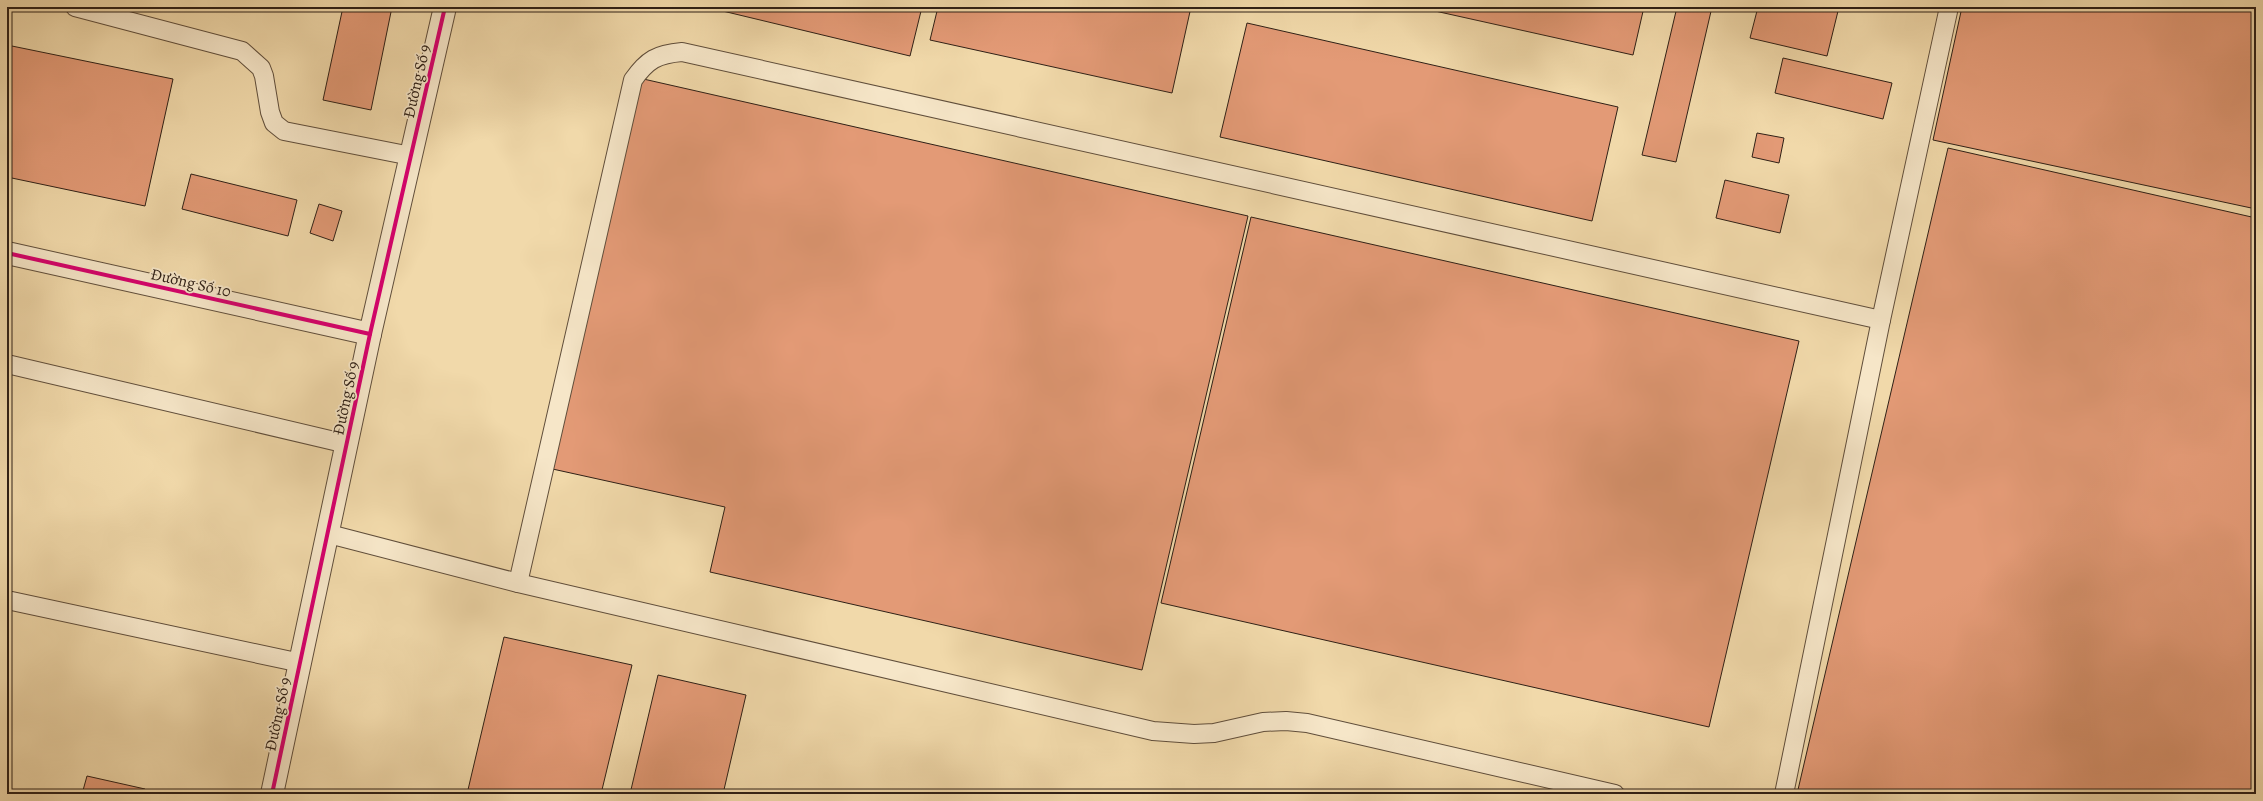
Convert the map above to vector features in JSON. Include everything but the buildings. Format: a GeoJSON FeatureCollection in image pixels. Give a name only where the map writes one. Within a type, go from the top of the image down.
{"type":"FeatureCollection","features":[{"type":"Feature","properties":{"kind":"street","name":"Đường Số 9"},"geometry":{"type":"LineString","coordinates":[[272,794],[370,334],[445,7]]}},
{"type":"Feature","properties":{"kind":"street","name":"Đường Số 10"},"geometry":{"type":"LineString","coordinates":[[7,253],[370,334]]}},
{"type":"Feature","properties":{"kind":"lane"},"geometry":{"type":"LineString","coordinates":[[75,7],[242,51],[261,68],[274,124],[284,131],[411,156]]}},
{"type":"Feature","properties":{"kind":"lane"},"geometry":{"type":"LineString","coordinates":[[1784,794],[1881,320],[1949,7]]}},
{"type":"Feature","properties":{"kind":"lane"},"geometry":{"type":"LineString","coordinates":[[518,583],[633,80],[644,65],[667,53],[682,52],[1881,320]]}},
{"type":"Feature","properties":{"kind":"lane"},"geometry":{"type":"LineString","coordinates":[[7,364],[347,444]]}},
{"type":"Feature","properties":{"kind":"lane"},"geometry":{"type":"LineString","coordinates":[[328,534],[518,583],[1153,731],[1194,734],[1214,732],[1263,722],[1307,722],[1615,794]]}},
{"type":"Feature","properties":{"kind":"lane"},"geometry":{"type":"LineString","coordinates":[[7,600],[301,662]]}},
{"type":"Feature","properties":{"kind":"cycle path"},"geometry":{"type":"LineString","coordinates":[[272,794],[370,334],[445,7]]}},
{"type":"Feature","properties":{"kind":"cycle path"},"geometry":{"type":"LineString","coordinates":[[7,253],[370,334]]}}]}
